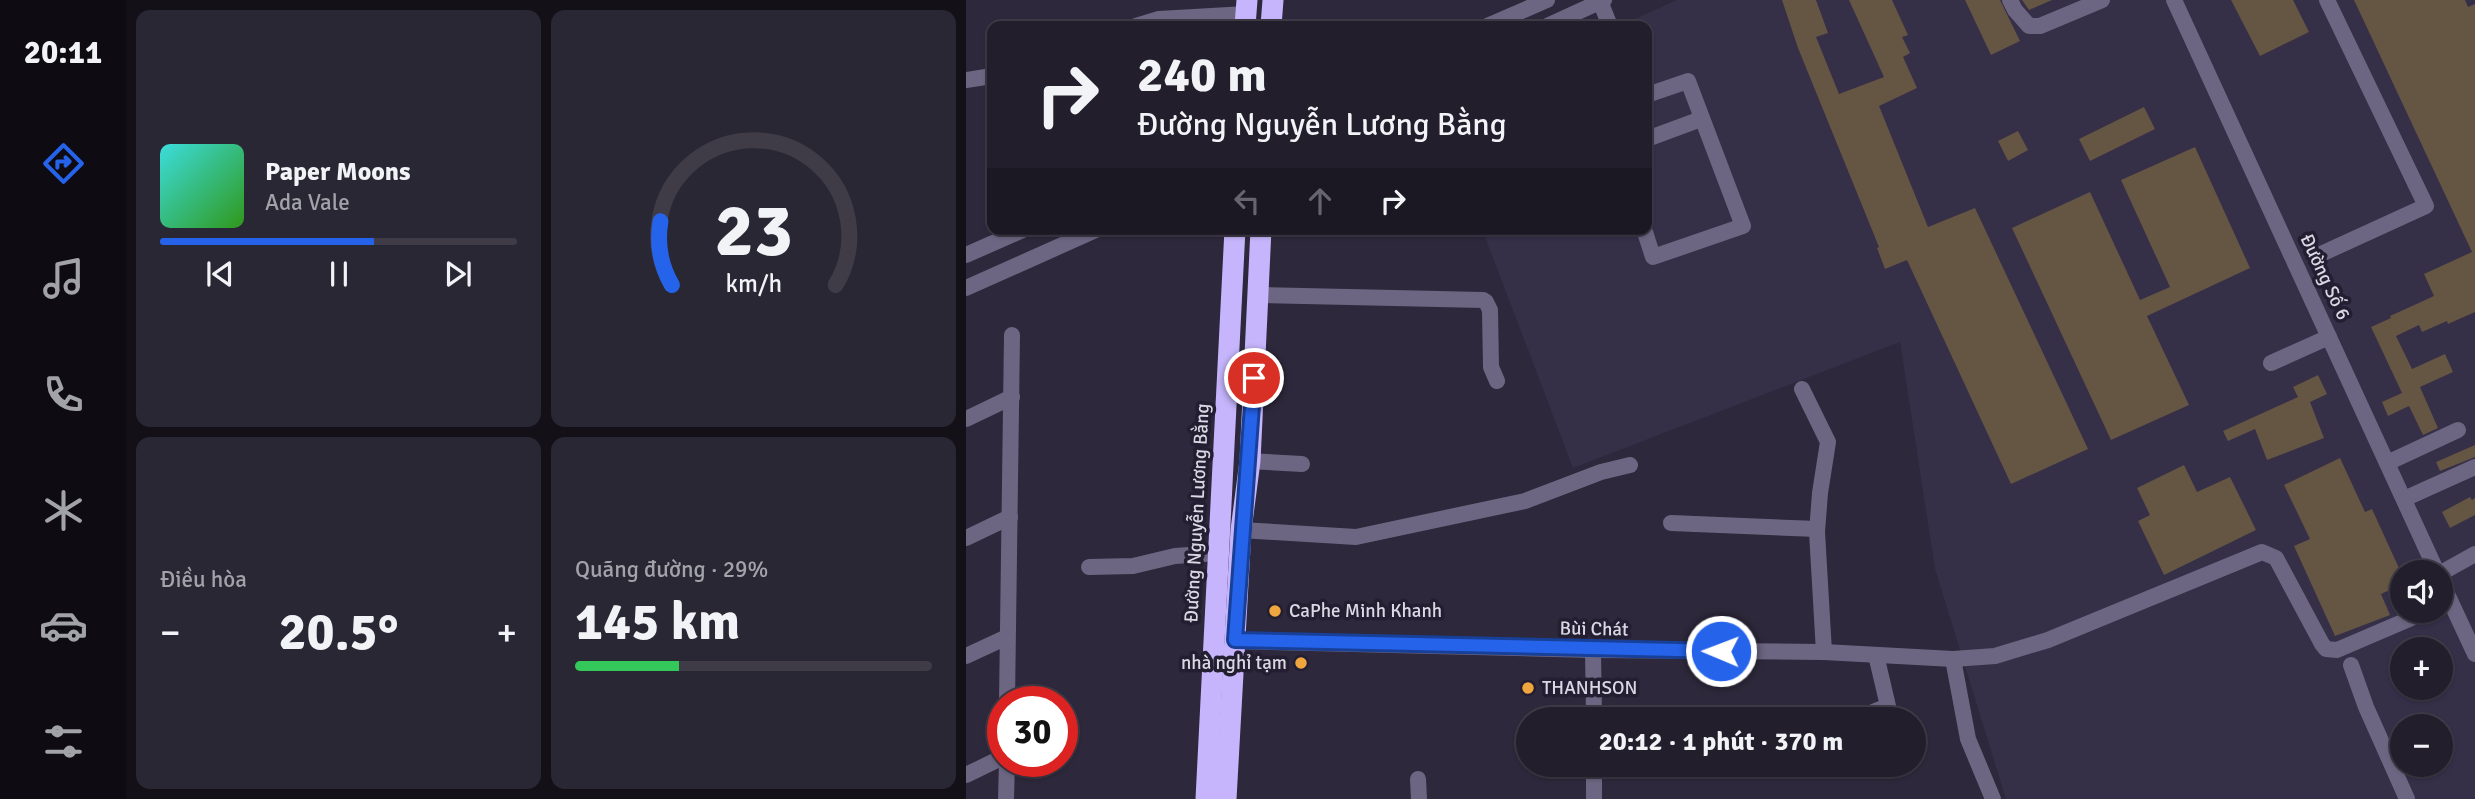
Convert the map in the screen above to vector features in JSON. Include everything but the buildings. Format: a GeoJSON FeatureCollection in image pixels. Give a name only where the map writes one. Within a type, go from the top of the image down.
{"type":"FeatureCollection","features":[{"type":"Feature","properties":{"kind":"highway"},"geometry":{"type":"LineString","coordinates":[[1271,21],[1273,0]]}},
{"type":"Feature","properties":{"kind":"highway","name":"Đường Nguyễn Lương Bằng"},"geometry":{"type":"LineString","coordinates":[[1206,799],[1235,235]]}},
{"type":"Feature","properties":{"kind":"highway"},"geometry":{"type":"LineString","coordinates":[[1226,799],[1241,530],[1250,461],[1261,235]]}},
{"type":"Feature","properties":{"kind":"street"},"geometry":{"type":"LineString","coordinates":[[1499,21],[1547,0]]}},
{"type":"Feature","properties":{"kind":"street"},"geometry":{"type":"LineString","coordinates":[[2010,0],[2029,26],[2040,26],[2102,0]]}},
{"type":"Feature","properties":{"kind":"street","name":"Đường Số 6"},"geometry":{"type":"LineString","coordinates":[[2174,0],[2433,560]]}},
{"type":"Feature","properties":{"kind":"street"},"geometry":{"type":"LineString","coordinates":[[2321,254],[2426,205],[2327,0]]}},
{"type":"Feature","properties":{"kind":"street"},"geometry":{"type":"LineString","coordinates":[[1558,21],[1602,1],[1608,21]]}},
{"type":"Feature","properties":{"kind":"street"},"geometry":{"type":"LineString","coordinates":[[1152,21],[1246,13]]}},
{"type":"Feature","properties":{"kind":"street"},"geometry":{"type":"LineString","coordinates":[[966,80],[987,77]]}},
{"type":"Feature","properties":{"kind":"street"},"geometry":{"type":"LineString","coordinates":[[1646,235],[1653,257],[1743,226],[1688,81],[1652,93]]}},
{"type":"Feature","properties":{"kind":"street"},"geometry":{"type":"LineString","coordinates":[[1652,137],[1701,119]]}},
{"type":"Feature","properties":{"kind":"street"},"geometry":{"type":"LineString","coordinates":[[966,255],[1011,235]]}},
{"type":"Feature","properties":{"kind":"street"},"geometry":{"type":"LineString","coordinates":[[966,288],[1085,235]]}},
{"type":"Feature","properties":{"kind":"street"},"geometry":{"type":"LineString","coordinates":[[1258,295],[1483,300],[1490,310],[1490,367],[1497,381]]}},
{"type":"Feature","properties":{"kind":"street"},"geometry":{"type":"LineString","coordinates":[[1007,686],[1012,335]]}},
{"type":"Feature","properties":{"kind":"street"},"geometry":{"type":"LineString","coordinates":[[2271,363],[2329,337]]}},
{"type":"Feature","properties":{"kind":"street"},"geometry":{"type":"LineString","coordinates":[[1802,389],[1829,442],[1817,529],[1824,652]]}},
{"type":"Feature","properties":{"kind":"street"},"geometry":{"type":"LineString","coordinates":[[966,419],[1013,397]]}},
{"type":"Feature","properties":{"kind":"street"},"geometry":{"type":"LineString","coordinates":[[2387,463],[2458,430]]}},
{"type":"Feature","properties":{"kind":"street"},"geometry":{"type":"LineString","coordinates":[[1250,461],[1302,464]]}},
{"type":"Feature","properties":{"kind":"street"},"geometry":{"type":"LineString","coordinates":[[1241,530],[1356,537],[1525,501],[1601,472],[1630,465]]}},
{"type":"Feature","properties":{"kind":"street"},"geometry":{"type":"LineString","coordinates":[[2404,499],[2475,467]]}},
{"type":"Feature","properties":{"kind":"street"},"geometry":{"type":"LineString","coordinates":[[966,538],[1010,517]]}},
{"type":"Feature","properties":{"kind":"street"},"geometry":{"type":"LineString","coordinates":[[1671,523],[1817,529]]}},
{"type":"Feature","properties":{"kind":"street","name":"Bùi Chát"},"geometry":{"type":"LineString","coordinates":[[1235,640],[1593,650],[1824,652],[1953,659],[1995,656],[2026,648],[2262,552],[2276,558],[2326,649],[2337,650],[2400,623]]}},
{"type":"Feature","properties":{"kind":"street"},"geometry":{"type":"LineString","coordinates":[[1089,567],[1133,566],[1175,556],[1218,553]]}},
{"type":"Feature","properties":{"kind":"street"},"geometry":{"type":"LineString","coordinates":[[2453,566],[2475,554]]}},
{"type":"Feature","properties":{"kind":"street"},"geometry":{"type":"LineString","coordinates":[[2453,614],[2474,648]]}},
{"type":"Feature","properties":{"kind":"street"},"geometry":{"type":"LineString","coordinates":[[966,656],[1007,637]]}},
{"type":"Feature","properties":{"kind":"street"},"geometry":{"type":"LineString","coordinates":[[1593,650],[1594,707]]}},
{"type":"Feature","properties":{"kind":"street"},"geometry":{"type":"LineString","coordinates":[[1876,655],[1888,706],[1886,707]]}},
{"type":"Feature","properties":{"kind":"street"},"geometry":{"type":"LineString","coordinates":[[1953,659],[1968,739],[1993,799]]}},
{"type":"Feature","properties":{"kind":"street"},"geometry":{"type":"LineString","coordinates":[[2351,665],[2366,707],[2407,799]]}},
{"type":"Feature","properties":{"kind":"street"},"geometry":{"type":"LineString","coordinates":[[966,775],[987,765]]}},
{"type":"Feature","properties":{"kind":"street"},"geometry":{"type":"LineString","coordinates":[[1006,799],[1007,777]]}},
{"type":"Feature","properties":{"kind":"street"},"geometry":{"type":"LineString","coordinates":[[1594,777],[1594,799]]}},
{"type":"Feature","properties":{"kind":"street"},"geometry":{"type":"LineString","coordinates":[[1418,779],[1419,799]]}},
{"type":"Feature","properties":{"kind":"shaded area"},"geometry":{"type":"Polygon","coordinates":[[[1677,0],[2475,0],[2475,799],[2006,799],[1935,569],[1900,342],[1573,468],[1484,235],[1652,235],[1652,21],[1630,21],[1677,0]]]}},
{"type":"Feature","properties":{"kind":"place","name":"CaPhe Minh Khanh"},"geometry":{"type":"Point","coordinates":[1275,611]}},
{"type":"Feature","properties":{"kind":"place","name":"nhà nghỉ tạm"},"geometry":{"type":"Point","coordinates":[1301,663]}},
{"type":"Feature","properties":{"kind":"place","name":"THANHSON"},"geometry":{"type":"Point","coordinates":[1528,688]}},
{"type":"Feature","properties":{"kind":"route"},"geometry":{"type":"LineString","coordinates":[[1254,378],[1235,640],[1721,651]]}}]}
